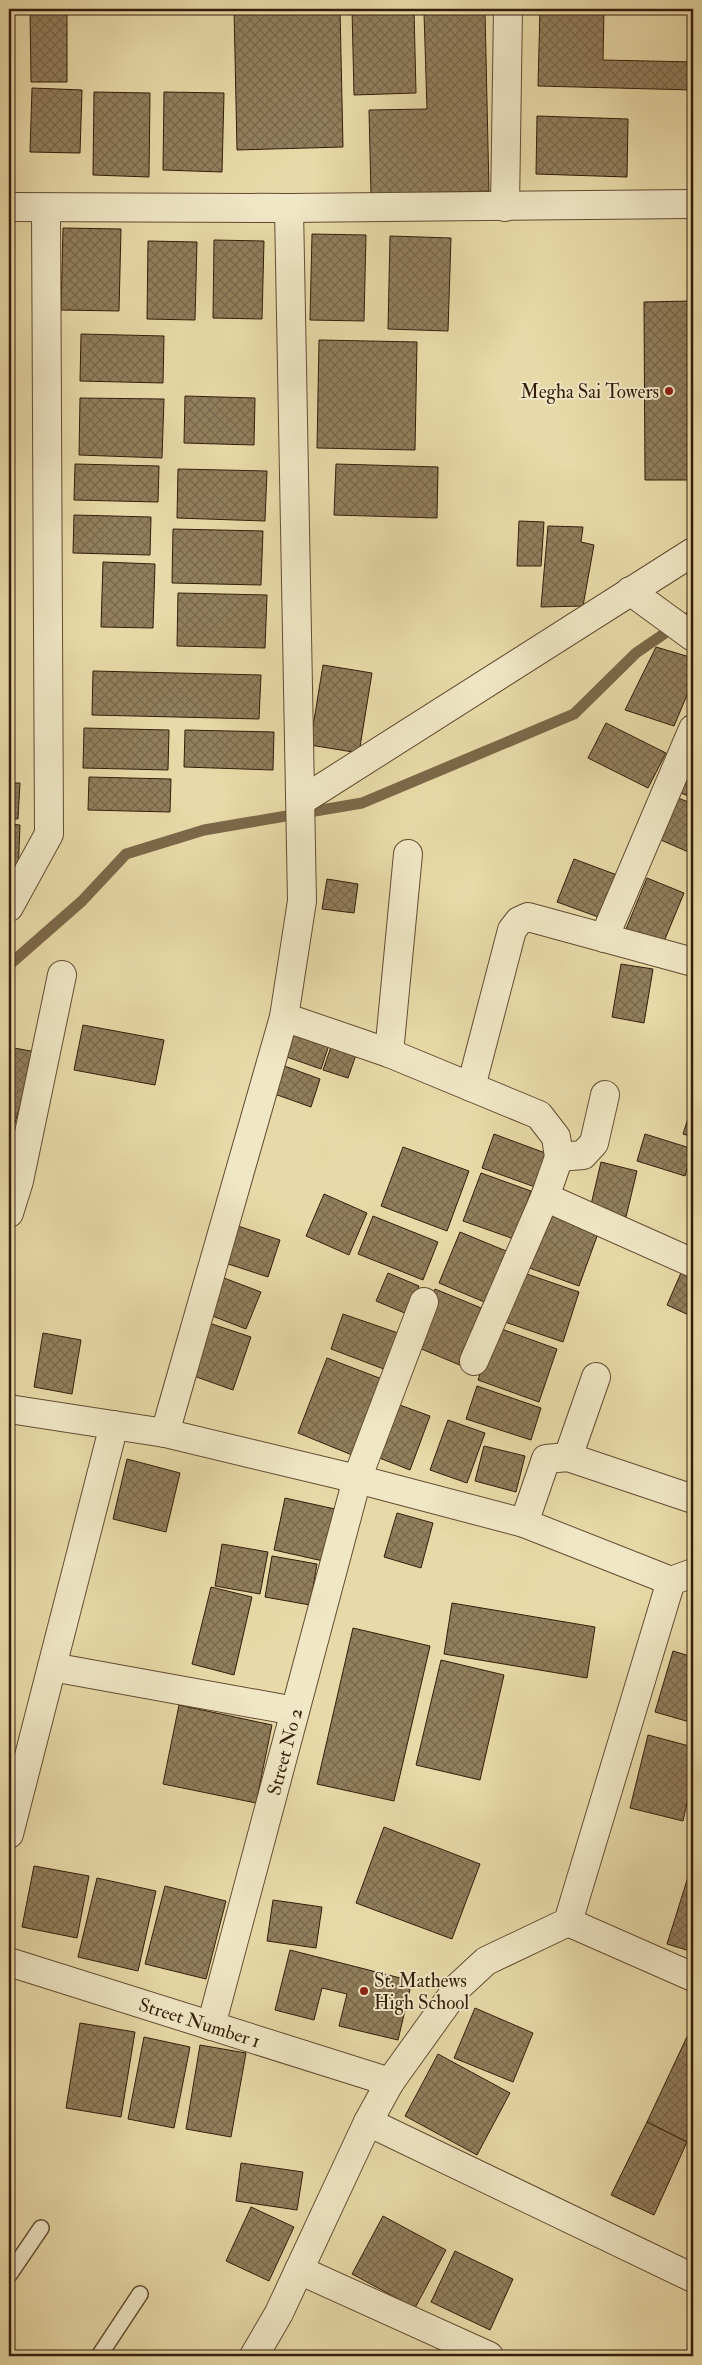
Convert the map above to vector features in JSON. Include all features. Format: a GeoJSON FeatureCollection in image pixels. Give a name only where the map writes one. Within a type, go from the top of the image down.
{"type":"FeatureCollection","features":[{"type":"Feature","properties":{"kind":"street"},"geometry":{"type":"LineString","coordinates":[[505,207],[508,9]]}},
{"type":"Feature","properties":{"kind":"street"},"geometry":{"type":"LineString","coordinates":[[9,207],[289,208],[693,204]]}},
{"type":"Feature","properties":{"kind":"street"},"geometry":{"type":"LineString","coordinates":[[9,907],[49,834],[46,208]]}},
{"type":"Feature","properties":{"kind":"street"},"geometry":{"type":"LineString","coordinates":[[165,1433],[284,1017],[302,901],[289,208]]}},
{"type":"Feature","properties":{"kind":"street"},"geometry":{"type":"LineString","coordinates":[[301,801],[693,552]]}},
{"type":"Feature","properties":{"kind":"street"},"geometry":{"type":"LineString","coordinates":[[630,591],[692,637]]}},
{"type":"Feature","properties":{"kind":"street"},"geometry":{"type":"LineString","coordinates":[[604,938],[693,729]]}},
{"type":"Feature","properties":{"kind":"street"},"geometry":{"type":"LineString","coordinates":[[389,1053],[408,854]]}},
{"type":"Feature","properties":{"kind":"street"},"geometry":{"type":"LineString","coordinates":[[472,1087],[512,930],[518,921],[528,917],[693,962]]}},
{"type":"Feature","properties":{"kind":"street"},"geometry":{"type":"LineString","coordinates":[[9,1213],[19,1181],[62,974]]}},
{"type":"Feature","properties":{"kind":"street"},"geometry":{"type":"LineString","coordinates":[[284,1017],[389,1053],[539,1115],[556,1138],[559,1157],[545,1197],[474,1361]]}},
{"type":"Feature","properties":{"kind":"street"},"geometry":{"type":"LineString","coordinates":[[559,1157],[583,1155],[594,1143],[605,1095]]}},
{"type":"Feature","properties":{"kind":"street"},"geometry":{"type":"LineString","coordinates":[[545,1197],[693,1263]]}},
{"type":"Feature","properties":{"kind":"street","name":"Street No 2"},"geometry":{"type":"LineString","coordinates":[[211,2026],[356,1479],[424,1302]]}},
{"type":"Feature","properties":{"kind":"street"},"geometry":{"type":"LineString","coordinates":[[568,1457],[596,1377]]}},
{"type":"Feature","properties":{"kind":"street"},"geometry":{"type":"LineString","coordinates":[[9,1409],[165,1433],[356,1479],[524,1523],[682,1577],[568,1922],[486,1961],[459,1986],[390,2082],[368,2122],[279,2313],[254,2356]]}},
{"type":"Feature","properties":{"kind":"street"},"geometry":{"type":"LineString","coordinates":[[9,1834],[114,1425]]}},
{"type":"Feature","properties":{"kind":"street"},"geometry":{"type":"LineString","coordinates":[[524,1523],[546,1459],[568,1457],[693,1500]]}},
{"type":"Feature","properties":{"kind":"street"},"geometry":{"type":"LineString","coordinates":[[52,1667],[295,1711]]}},
{"type":"Feature","properties":{"kind":"street"},"geometry":{"type":"LineString","coordinates":[[568,1922],[693,1977]]}},
{"type":"Feature","properties":{"kind":"street","name":"Street Number 1"},"geometry":{"type":"LineString","coordinates":[[9,1962],[390,2082]]}},
{"type":"Feature","properties":{"kind":"street"},"geometry":{"type":"LineString","coordinates":[[368,2122],[693,2278]]}},
{"type":"Feature","properties":{"kind":"street"},"geometry":{"type":"LineString","coordinates":[[299,2270],[488,2356]]}},
{"type":"Feature","properties":{"kind":"lane"},"geometry":{"type":"LineString","coordinates":[[9,2275],[40,2228]]}},
{"type":"Feature","properties":{"kind":"lane"},"geometry":{"type":"LineString","coordinates":[[99,2356],[140,2294]]}},
{"type":"Feature","properties":{"kind":"building"},"geometry":{"type":"Polygon","coordinates":[[[30,9],[67,9],[67,82],[31,82],[30,9]]]}},
{"type":"Feature","properties":{"kind":"building"},"geometry":{"type":"Polygon","coordinates":[[[234,9],[340,9],[343,147],[237,150],[234,9]]]}},
{"type":"Feature","properties":{"kind":"building"},"geometry":{"type":"Polygon","coordinates":[[[352,9],[414,9],[416,93],[354,95],[352,9]]]}},
{"type":"Feature","properties":{"kind":"building"},"geometry":{"type":"Polygon","coordinates":[[[540,9],[604,9],[603,60],[693,62],[693,90],[538,86],[540,9]]]}},
{"type":"Feature","properties":{"kind":"building"},"geometry":{"type":"Polygon","coordinates":[[[485,12],[489,191],[371,194],[369,110],[427,109],[424,13],[485,12]]]}},
{"type":"Feature","properties":{"kind":"building"},"geometry":{"type":"Polygon","coordinates":[[[32,88],[82,90],[80,153],[30,152],[32,88]]]}},
{"type":"Feature","properties":{"kind":"building"},"geometry":{"type":"Polygon","coordinates":[[[94,92],[150,93],[149,177],[93,175],[94,92]]]}},
{"type":"Feature","properties":{"kind":"building"},"geometry":{"type":"Polygon","coordinates":[[[164,92],[224,93],[222,172],[163,170],[164,92]]]}},
{"type":"Feature","properties":{"kind":"building"},"geometry":{"type":"Polygon","coordinates":[[[537,116],[628,119],[627,177],[536,174],[537,116]]]}},
{"type":"Feature","properties":{"kind":"building"},"geometry":{"type":"Polygon","coordinates":[[[63,228],[121,229],[119,311],[61,310],[63,228]]]}},
{"type":"Feature","properties":{"kind":"building"},"geometry":{"type":"Polygon","coordinates":[[[312,234],[366,235],[364,321],[310,320],[312,234]]]}},
{"type":"Feature","properties":{"kind":"building"},"geometry":{"type":"Polygon","coordinates":[[[390,236],[451,238],[448,331],[388,329],[390,236]]]}},
{"type":"Feature","properties":{"kind":"building"},"geometry":{"type":"Polygon","coordinates":[[[214,240],[264,241],[262,319],[213,318],[214,240]]]}},
{"type":"Feature","properties":{"kind":"building"},"geometry":{"type":"Polygon","coordinates":[[[148,241],[197,242],[195,320],[147,319],[148,241]]]}},
{"type":"Feature","properties":{"kind":"building","name":"Megha Sai Towers"},"geometry":{"type":"Polygon","coordinates":[[[693,301],[693,480],[645,480],[644,302],[693,301]]]}},
{"type":"Feature","properties":{"kind":"building"},"geometry":{"type":"Polygon","coordinates":[[[81,334],[164,336],[163,383],[80,381],[81,334]]]}},
{"type":"Feature","properties":{"kind":"building"},"geometry":{"type":"Polygon","coordinates":[[[319,340],[417,342],[415,450],[317,448],[319,340]]]}},
{"type":"Feature","properties":{"kind":"building"},"geometry":{"type":"Polygon","coordinates":[[[185,396],[255,398],[254,445],[184,443],[185,396]]]}},
{"type":"Feature","properties":{"kind":"building"},"geometry":{"type":"Polygon","coordinates":[[[80,398],[164,399],[162,458],[79,455],[80,398]]]}},
{"type":"Feature","properties":{"kind":"building"},"geometry":{"type":"Polygon","coordinates":[[[75,464],[159,466],[158,502],[74,500],[75,464]]]}},
{"type":"Feature","properties":{"kind":"building"},"geometry":{"type":"Polygon","coordinates":[[[336,464],[438,467],[437,518],[334,515],[336,464]]]}},
{"type":"Feature","properties":{"kind":"building"},"geometry":{"type":"Polygon","coordinates":[[[178,469],[267,471],[265,521],[177,518],[178,469]]]}},
{"type":"Feature","properties":{"kind":"building"},"geometry":{"type":"Polygon","coordinates":[[[74,515],[151,517],[150,555],[73,553],[74,515]]]}},
{"type":"Feature","properties":{"kind":"building"},"geometry":{"type":"Polygon","coordinates":[[[519,521],[544,522],[541,566],[517,566],[519,521]]]}},
{"type":"Feature","properties":{"kind":"building"},"geometry":{"type":"Polygon","coordinates":[[[548,526],[583,527],[581,542],[594,545],[583,606],[541,607],[548,526]]]}},
{"type":"Feature","properties":{"kind":"building"},"geometry":{"type":"Polygon","coordinates":[[[173,529],[263,531],[261,585],[172,583],[173,529]]]}},
{"type":"Feature","properties":{"kind":"building"},"geometry":{"type":"Polygon","coordinates":[[[103,562],[155,564],[153,628],[101,627],[103,562]]]}},
{"type":"Feature","properties":{"kind":"building"},"geometry":{"type":"Polygon","coordinates":[[[178,593],[267,595],[265,648],[177,646],[178,593]]]}},
{"type":"Feature","properties":{"kind":"building"},"geometry":{"type":"Polygon","coordinates":[[[656,647],[693,658],[693,681],[674,726],[625,710],[656,647]]]}},
{"type":"Feature","properties":{"kind":"building"},"geometry":{"type":"Polygon","coordinates":[[[323,665],[372,673],[359,753],[310,745],[323,665]]]}},
{"type":"Feature","properties":{"kind":"building"},"geometry":{"type":"Polygon","coordinates":[[[93,671],[261,675],[259,719],[92,715],[93,671]]]}},
{"type":"Feature","properties":{"kind":"building"},"geometry":{"type":"Polygon","coordinates":[[[606,723],[666,753],[648,788],[588,758],[606,723]]]}},
{"type":"Feature","properties":{"kind":"building"},"geometry":{"type":"Polygon","coordinates":[[[84,728],[169,730],[168,770],[83,768],[84,728]]]}},
{"type":"Feature","properties":{"kind":"building"},"geometry":{"type":"Polygon","coordinates":[[[185,730],[274,732],[273,770],[184,767],[185,730]]]}},
{"type":"Feature","properties":{"kind":"building"},"geometry":{"type":"Polygon","coordinates":[[[693,758],[693,798],[676,791],[693,758]]]}},
{"type":"Feature","properties":{"kind":"building"},"geometry":{"type":"Polygon","coordinates":[[[89,777],[171,779],[170,812],[88,810],[89,777]]]}},
{"type":"Feature","properties":{"kind":"building"},"geometry":{"type":"Polygon","coordinates":[[[9,783],[20,783],[18,819],[9,818],[9,783]]]}},
{"type":"Feature","properties":{"kind":"building"},"geometry":{"type":"Polygon","coordinates":[[[671,795],[693,804],[693,854],[654,837],[671,795]]]}},
{"type":"Feature","properties":{"kind":"building"},"geometry":{"type":"Polygon","coordinates":[[[9,824],[20,825],[18,875],[9,875],[9,824]]]}},
{"type":"Feature","properties":{"kind":"building"},"geometry":{"type":"Polygon","coordinates":[[[574,859],[617,875],[601,918],[557,902],[574,859]]]}},
{"type":"Feature","properties":{"kind":"building"},"geometry":{"type":"Polygon","coordinates":[[[647,878],[684,893],[663,944],[626,929],[647,878]]]}},
{"type":"Feature","properties":{"kind":"building"},"geometry":{"type":"Polygon","coordinates":[[[327,879],[358,884],[354,913],[322,909],[327,879]]]}},
{"type":"Feature","properties":{"kind":"building"},"geometry":{"type":"Polygon","coordinates":[[[621,964],[653,969],[644,1023],[612,1017],[621,964]]]}},
{"type":"Feature","properties":{"kind":"building"},"geometry":{"type":"Polygon","coordinates":[[[83,1025],[164,1040],[155,1085],[74,1070],[83,1025]]]}},
{"type":"Feature","properties":{"kind":"building"},"geometry":{"type":"Polygon","coordinates":[[[292,1025],[331,1039],[321,1069],[281,1055],[292,1025]]]}},
{"type":"Feature","properties":{"kind":"building"},"geometry":{"type":"Polygon","coordinates":[[[332,1044],[357,1052],[348,1078],[323,1070],[332,1044]]]}},
{"type":"Feature","properties":{"kind":"building"},"geometry":{"type":"Polygon","coordinates":[[[9,1047],[36,1052],[9,1143],[9,1047]]]}},
{"type":"Feature","properties":{"kind":"building"},"geometry":{"type":"Polygon","coordinates":[[[279,1064],[320,1079],[311,1107],[269,1092],[279,1064]]]}},
{"type":"Feature","properties":{"kind":"building"},"geometry":{"type":"Polygon","coordinates":[[[693,1103],[693,1137],[683,1134],[693,1103]]]}},
{"type":"Feature","properties":{"kind":"building"},"geometry":{"type":"Polygon","coordinates":[[[494,1134],[548,1154],[535,1187],[482,1168],[494,1134]]]}},
{"type":"Feature","properties":{"kind":"building"},"geometry":{"type":"Polygon","coordinates":[[[645,1134],[693,1149],[685,1176],[637,1161],[645,1134]]]}},
{"type":"Feature","properties":{"kind":"building"},"geometry":{"type":"Polygon","coordinates":[[[403,1147],[469,1171],[447,1231],[381,1206],[403,1147]]]}},
{"type":"Feature","properties":{"kind":"building"},"geometry":{"type":"Polygon","coordinates":[[[601,1162],[637,1171],[626,1217],[590,1209],[601,1162]]]}},
{"type":"Feature","properties":{"kind":"building"},"geometry":{"type":"Polygon","coordinates":[[[481,1173],[531,1191],[514,1239],[463,1221],[481,1173]]]}},
{"type":"Feature","properties":{"kind":"building"},"geometry":{"type":"Polygon","coordinates":[[[324,1194],[367,1213],[349,1255],[306,1236],[324,1194]]]}},
{"type":"Feature","properties":{"kind":"building"},"geometry":{"type":"Polygon","coordinates":[[[546,1207],[600,1228],[579,1286],[524,1266],[546,1207]]]}},
{"type":"Feature","properties":{"kind":"building"},"geometry":{"type":"Polygon","coordinates":[[[373,1216],[438,1242],[423,1280],[358,1254],[373,1216]]]}},
{"type":"Feature","properties":{"kind":"building"},"geometry":{"type":"Polygon","coordinates":[[[232,1224],[280,1240],[268,1277],[219,1261],[232,1224]]]}},
{"type":"Feature","properties":{"kind":"building"},"geometry":{"type":"Polygon","coordinates":[[[460,1232],[511,1253],[489,1304],[439,1283],[460,1232]]]}},
{"type":"Feature","properties":{"kind":"building"},"geometry":{"type":"Polygon","coordinates":[[[684,1266],[693,1270],[693,1317],[667,1305],[684,1266]]]}},
{"type":"Feature","properties":{"kind":"building"},"geometry":{"type":"Polygon","coordinates":[[[521,1272],[579,1292],[563,1342],[505,1322],[521,1272]]]}},
{"type":"Feature","properties":{"kind":"building"},"geometry":{"type":"Polygon","coordinates":[[[388,1273],[419,1286],[407,1314],[376,1301],[388,1273]]]}},
{"type":"Feature","properties":{"kind":"building"},"geometry":{"type":"Polygon","coordinates":[[[216,1275],[261,1292],[246,1329],[202,1312],[216,1275]]]}},
{"type":"Feature","properties":{"kind":"building"},"geometry":{"type":"Polygon","coordinates":[[[435,1289],[486,1310],[462,1366],[412,1345],[435,1289]]]}},
{"type":"Feature","properties":{"kind":"building"},"geometry":{"type":"Polygon","coordinates":[[[343,1314],[401,1334],[389,1371],[331,1349],[343,1314]]]}},
{"type":"Feature","properties":{"kind":"building"},"geometry":{"type":"Polygon","coordinates":[[[209,1323],[251,1337],[233,1390],[191,1375],[209,1323]]]}},
{"type":"Feature","properties":{"kind":"building"},"geometry":{"type":"Polygon","coordinates":[[[496,1327],[557,1349],[539,1402],[478,1380],[496,1327]]]}},
{"type":"Feature","properties":{"kind":"building"},"geometry":{"type":"Polygon","coordinates":[[[43,1333],[81,1340],[72,1394],[34,1387],[43,1333]]]}},
{"type":"Feature","properties":{"kind":"building"},"geometry":{"type":"Polygon","coordinates":[[[327,1358],[382,1379],[352,1455],[298,1433],[327,1358]]]}},
{"type":"Feature","properties":{"kind":"building"},"geometry":{"type":"Polygon","coordinates":[[[477,1386],[541,1408],[531,1440],[466,1419],[477,1386]]]}},
{"type":"Feature","properties":{"kind":"building"},"geometry":{"type":"Polygon","coordinates":[[[397,1404],[430,1416],[410,1470],[377,1457],[397,1404]]]}},
{"type":"Feature","properties":{"kind":"building"},"geometry":{"type":"Polygon","coordinates":[[[448,1420],[485,1433],[467,1483],[430,1470],[448,1420]]]}},
{"type":"Feature","properties":{"kind":"building"},"geometry":{"type":"Polygon","coordinates":[[[484,1446],[525,1456],[516,1492],[475,1481],[484,1446]]]}},
{"type":"Feature","properties":{"kind":"building"},"geometry":{"type":"Polygon","coordinates":[[[127,1459],[180,1473],[166,1532],[113,1519],[127,1459]]]}},
{"type":"Feature","properties":{"kind":"building"},"geometry":{"type":"Polygon","coordinates":[[[285,1498],[335,1509],[323,1561],[274,1550],[285,1498]]]}},
{"type":"Feature","properties":{"kind":"building"},"geometry":{"type":"Polygon","coordinates":[[[397,1513],[433,1523],[421,1568],[384,1557],[397,1513]]]}},
{"type":"Feature","properties":{"kind":"building"},"geometry":{"type":"Polygon","coordinates":[[[222,1544],[268,1552],[260,1594],[215,1586],[222,1544]]]}},
{"type":"Feature","properties":{"kind":"building"},"geometry":{"type":"Polygon","coordinates":[[[272,1556],[317,1564],[310,1605],[265,1597],[272,1556]]]}},
{"type":"Feature","properties":{"kind":"building"},"geometry":{"type":"Polygon","coordinates":[[[211,1587],[252,1597],[234,1675],[192,1664],[211,1587]]]}},
{"type":"Feature","properties":{"kind":"building"},"geometry":{"type":"Polygon","coordinates":[[[452,1603],[595,1627],[587,1678],[444,1654],[452,1603]]]}},
{"type":"Feature","properties":{"kind":"building"},"geometry":{"type":"Polygon","coordinates":[[[353,1628],[430,1646],[394,1801],[317,1784],[353,1628]]]}},
{"type":"Feature","properties":{"kind":"building"},"geometry":{"type":"Polygon","coordinates":[[[673,1651],[693,1657],[693,1723],[655,1712],[673,1651]]]}},
{"type":"Feature","properties":{"kind":"building"},"geometry":{"type":"Polygon","coordinates":[[[441,1660],[504,1675],[480,1780],[416,1765],[441,1660]]]}},
{"type":"Feature","properties":{"kind":"building"},"geometry":{"type":"Polygon","coordinates":[[[179,1705],[272,1725],[256,1803],[163,1784],[179,1705]]]}},
{"type":"Feature","properties":{"kind":"building"},"geometry":{"type":"Polygon","coordinates":[[[648,1735],[693,1747],[693,1776],[683,1821],[630,1808],[648,1735]]]}},
{"type":"Feature","properties":{"kind":"building"},"geometry":{"type":"Polygon","coordinates":[[[384,1827],[480,1864],[452,1939],[356,1903],[384,1827]]]}},
{"type":"Feature","properties":{"kind":"building"},"geometry":{"type":"Polygon","coordinates":[[[693,1861],[693,1952],[667,1944],[693,1861]]]}},
{"type":"Feature","properties":{"kind":"building"},"geometry":{"type":"Polygon","coordinates":[[[34,1866],[89,1876],[77,1938],[22,1927],[34,1866]]]}},
{"type":"Feature","properties":{"kind":"building"},"geometry":{"type":"Polygon","coordinates":[[[97,1878],[156,1891],[138,1971],[78,1957],[97,1878]]]}},
{"type":"Feature","properties":{"kind":"building"},"geometry":{"type":"Polygon","coordinates":[[[165,1886],[226,1901],[206,1979],[145,1964],[165,1886]]]}},
{"type":"Feature","properties":{"kind":"building"},"geometry":{"type":"Polygon","coordinates":[[[273,1900],[322,1907],[316,1948],[267,1941],[273,1900]]]}},
{"type":"Feature","properties":{"kind":"building"},"geometry":{"type":"Polygon","coordinates":[[[290,1950],[412,1981],[398,2040],[339,2026],[347,1994],[322,1988],[314,2020],[275,2010],[290,1950]]]}},
{"type":"Feature","properties":{"kind":"building"},"geometry":{"type":"Polygon","coordinates":[[[475,2008],[533,2033],[513,2082],[454,2058],[475,2008]]]}},
{"type":"Feature","properties":{"kind":"building"},"geometry":{"type":"Polygon","coordinates":[[[80,2023],[135,2032],[121,2117],[66,2108],[80,2023]]]}},
{"type":"Feature","properties":{"kind":"building"},"geometry":{"type":"Polygon","coordinates":[[[693,2024],[693,2129],[687,2142],[647,2122],[693,2024]]]}},
{"type":"Feature","properties":{"kind":"building"},"geometry":{"type":"Polygon","coordinates":[[[144,2037],[190,2047],[174,2128],[128,2119],[144,2037]]]}},
{"type":"Feature","properties":{"kind":"building"},"geometry":{"type":"Polygon","coordinates":[[[200,2045],[246,2053],[231,2137],[186,2129],[200,2045]]]}},
{"type":"Feature","properties":{"kind":"building"},"geometry":{"type":"Polygon","coordinates":[[[438,2054],[510,2093],[477,2155],[405,2116],[438,2054]]]}},
{"type":"Feature","properties":{"kind":"building"},"geometry":{"type":"Polygon","coordinates":[[[647,2122],[687,2142],[654,2215],[611,2195],[647,2122]]]}},
{"type":"Feature","properties":{"kind":"building"},"geometry":{"type":"Polygon","coordinates":[[[241,2163],[303,2172],[297,2210],[236,2201],[241,2163]]]}},
{"type":"Feature","properties":{"kind":"building"},"geometry":{"type":"Polygon","coordinates":[[[251,2207],[294,2227],[269,2281],[226,2261],[251,2207]]]}},
{"type":"Feature","properties":{"kind":"building"},"geometry":{"type":"Polygon","coordinates":[[[383,2216],[446,2250],[415,2308],[352,2274],[383,2216]]]}},
{"type":"Feature","properties":{"kind":"building"},"geometry":{"type":"Polygon","coordinates":[[[455,2251],[513,2279],[490,2330],[431,2302],[455,2251]]]}},
{"type":"Feature","properties":{"kind":"waterway"},"geometry":{"type":"LineString","coordinates":[[9,965],[82,901],[126,854],[204,830],[362,803],[574,714],[636,653],[693,614]]}},
{"type":"Feature","properties":{"kind":"place","name":"Megha Sai Towers"},"geometry":{"type":"Point","coordinates":[669,391]}},
{"type":"Feature","properties":{"kind":"place","name":"St. Mathews High School"},"geometry":{"type":"Point","coordinates":[364,1991]}}]}
